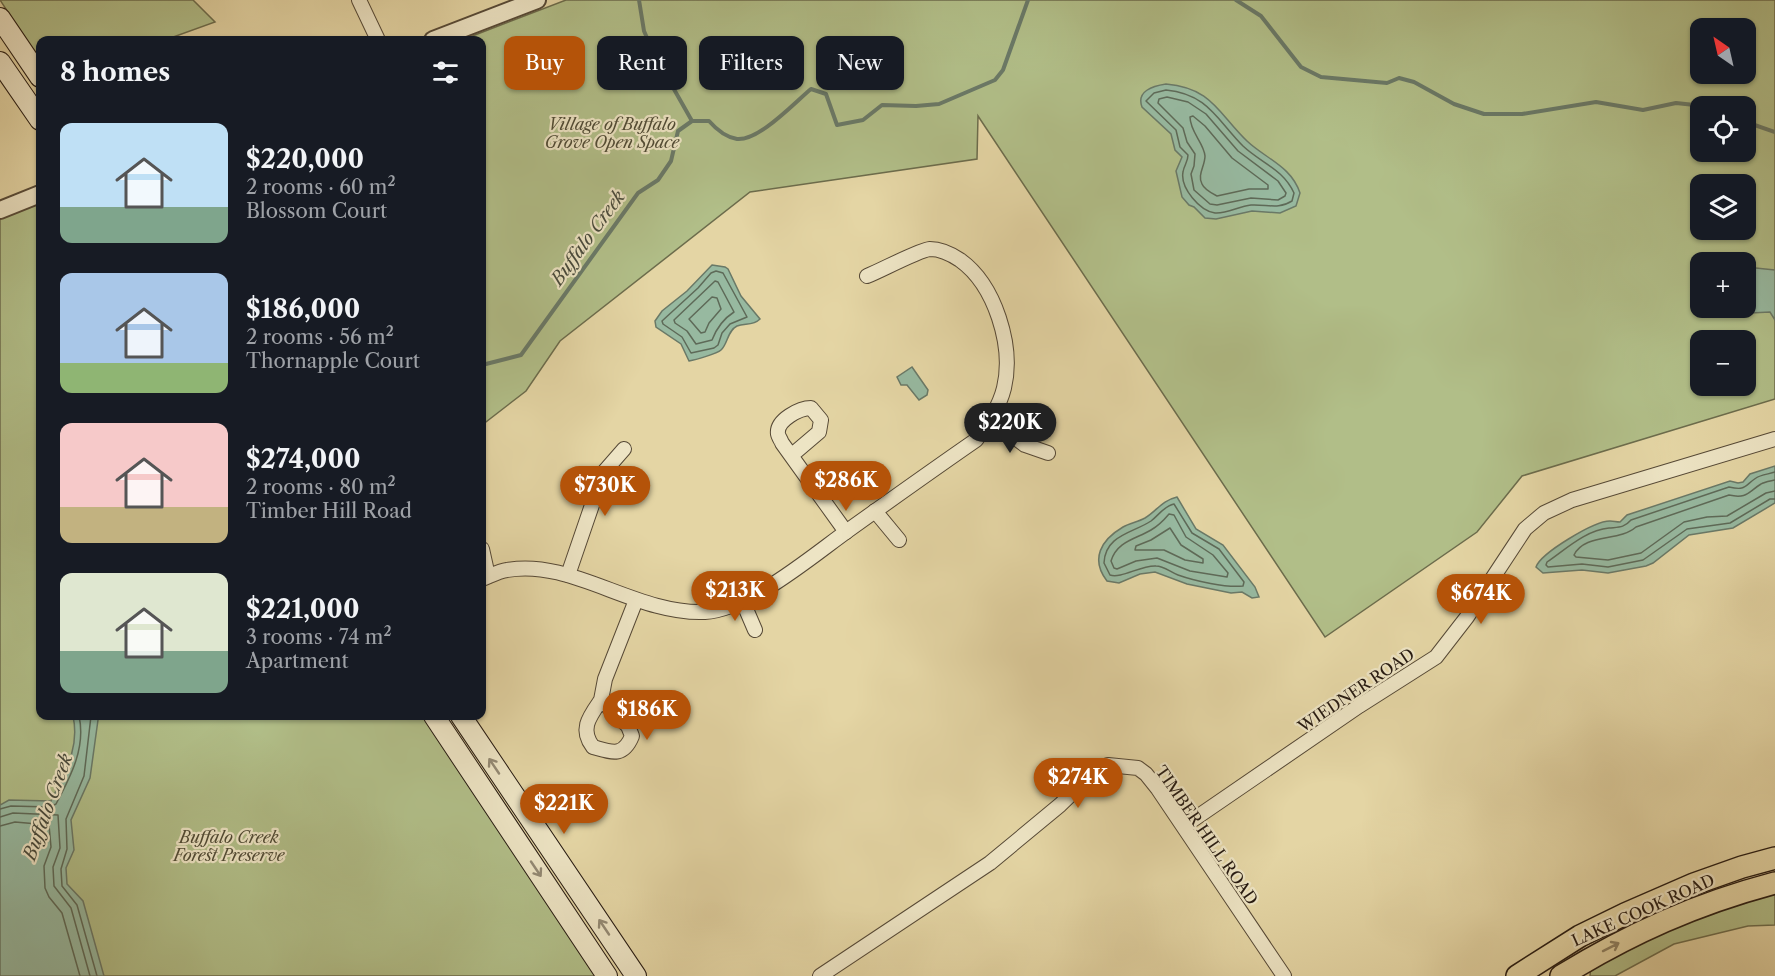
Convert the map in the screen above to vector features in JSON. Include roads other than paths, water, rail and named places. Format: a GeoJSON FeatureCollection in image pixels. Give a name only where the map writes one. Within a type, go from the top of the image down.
{"type":"FeatureCollection","features":[{"type":"Feature","properties":{"kind":"main road"},"geometry":{"type":"LineString","coordinates":[[0,18],[36,71]]}},
{"type":"Feature","properties":{"kind":"main road"},"geometry":{"type":"LineString","coordinates":[[0,62],[36,114]]}},
{"type":"Feature","properties":{"kind":"main road"},"geometry":{"type":"LineString","coordinates":[[437,720],[608,976]]}},
{"type":"Feature","properties":{"kind":"main road"},"geometry":{"type":"LineString","coordinates":[[464,720],[636,976]]}},
{"type":"Feature","properties":{"kind":"main road","name":"LAKE COOK ROAD"},"geometry":{"type":"LineString","coordinates":[[1517,976],[1580,936],[1626,914],[1694,884],[1775,858]]}},
{"type":"Feature","properties":{"kind":"main road","name":"LAKE COOK ROAD"},"geometry":{"type":"LineString","coordinates":[[1561,976],[1655,924],[1725,896],[1775,883]]}},
{"type":"Feature","properties":{"kind":"street"},"geometry":{"type":"LineString","coordinates":[[358,0],[376,36]]}},
{"type":"Feature","properties":{"kind":"street"},"geometry":{"type":"LineString","coordinates":[[443,36],[537,0]]}},
{"type":"Feature","properties":{"kind":"street"},"geometry":{"type":"LineString","coordinates":[[0,210],[36,196]]}},
{"type":"Feature","properties":{"kind":"street"},"geometry":{"type":"LineString","coordinates":[[486,578],[506,570],[529,568],[558,572],[647,605],[685,611],[707,612],[743,602],[781,578],[976,440],[991,420],[1004,386],[1006,359],[1002,327],[988,292],[969,267],[947,251],[929,249],[867,276]]}},
{"type":"Feature","properties":{"kind":"street"},"geometry":{"type":"LineString","coordinates":[[991,420],[1025,445],[1048,453]]}},
{"type":"Feature","properties":{"kind":"street","name":"WIEDNER ROAD"},"geometry":{"type":"LineString","coordinates":[[1184,826],[1359,706],[1436,657],[1467,618],[1525,529],[1544,513],[1572,500],[1775,439]]}},
{"type":"Feature","properties":{"kind":"street"},"geometry":{"type":"LineString","coordinates":[[568,575],[603,473],[624,449]]}},
{"type":"Feature","properties":{"kind":"street"},"geometry":{"type":"LineString","coordinates":[[792,455],[846,532]]}},
{"type":"Feature","properties":{"kind":"street"},"geometry":{"type":"LineString","coordinates":[[875,511],[898,540]]}},
{"type":"Feature","properties":{"kind":"street"},"geometry":{"type":"LineString","coordinates":[[601,700],[605,679],[636,600]]}},
{"type":"Feature","properties":{"kind":"street"},"geometry":{"type":"LineString","coordinates":[[743,602],[755,630]]}},
{"type":"Feature","properties":{"kind":"street","name":"TIMBER HILL ROAD"},"geometry":{"type":"LineString","coordinates":[[819,976],[990,863],[1060,805],[1094,772],[1108,765],[1138,768],[1146,774],[1184,826],[1284,976]]}},
{"type":"Feature","properties":{"kind":"water"},"geometry":{"type":"Polygon","coordinates":[[[1166,84],[1181,86],[1204,96],[1247,141],[1284,169],[1291,176],[1300,193],[1296,206],[1280,213],[1252,211],[1216,219],[1205,218],[1189,205],[1182,197],[1176,171],[1182,157],[1175,150],[1171,134],[1142,107],[1141,97],[1147,90],[1166,84]]]}},
{"type":"Feature","properties":{"kind":"water"},"geometry":{"type":"Polygon","coordinates":[[[712,265],[728,269],[741,296],[760,319],[755,323],[734,328],[719,352],[689,361],[681,344],[656,327],[655,321],[662,311],[687,291],[712,265]]]}},
{"type":"Feature","properties":{"kind":"water"},"geometry":{"type":"Polygon","coordinates":[[[1756,268],[1775,270],[1775,320],[1770,312],[1756,313],[1756,268]]]}},
{"type":"Feature","properties":{"kind":"water"},"geometry":{"type":"Polygon","coordinates":[[[912,367],[928,390],[927,395],[919,400],[907,385],[901,385],[897,377],[912,367]]]}},
{"type":"Feature","properties":{"kind":"water"},"geometry":{"type":"Polygon","coordinates":[[[1775,466],[1775,503],[1733,528],[1689,535],[1646,566],[1608,573],[1582,570],[1543,573],[1536,567],[1557,546],[1592,526],[1602,522],[1620,522],[1627,515],[1730,481],[1743,482],[1750,474],[1775,466]]]}},
{"type":"Feature","properties":{"kind":"water"},"geometry":{"type":"Polygon","coordinates":[[[1177,497],[1196,529],[1223,545],[1255,587],[1259,597],[1252,598],[1242,592],[1231,593],[1187,584],[1155,572],[1140,574],[1119,583],[1107,581],[1099,565],[1099,558],[1100,551],[1109,538],[1123,527],[1145,518],[1163,503],[1177,497]]]}},
{"type":"Feature","properties":{"kind":"water"},"geometry":{"type":"Polygon","coordinates":[[[74,720],[98,720],[90,778],[71,820],[74,850],[66,868],[67,884],[83,901],[104,976],[0,976],[0,805],[9,800],[51,801],[70,760],[75,728],[74,720]]]}},
{"type":"Feature","properties":{"kind":"waterway"},"geometry":{"type":"LineString","coordinates":[[639,0],[644,31],[651,47],[665,62],[671,84],[692,121]]}},
{"type":"Feature","properties":{"kind":"waterway","name":"Buffalo Creek"},"geometry":{"type":"LineString","coordinates":[[486,364],[521,355],[638,193],[658,180],[671,161],[678,131],[692,121],[709,121],[729,136],[737,139],[746,138],[766,128],[811,89],[826,94],[837,125],[863,120],[882,105],[939,104],[995,80],[1003,70],[1028,0]]}},
{"type":"Feature","properties":{"kind":"waterway","name":"Buffalo Creek"},"geometry":{"type":"LineString","coordinates":[[1236,0],[1261,16],[1301,67],[1321,77],[1387,83],[1399,78],[1414,82],[1454,104],[1484,114],[1522,114],[1596,102],[1643,110],[1676,103],[1690,104]]}},
{"type":"Feature","properties":{"kind":"waterway","name":"Buffalo Creek"},"geometry":{"type":"LineString","coordinates":[[1756,125],[1775,132]]}},
{"type":"Feature","properties":{"kind":"park label","name":"Village of Buffalo Grove Open Space"},"geometry":{"type":"Point","coordinates":[612,133]}},
{"type":"Feature","properties":{"kind":"park label","name":"Buffalo Creek Forest Preserve"},"geometry":{"type":"Point","coordinates":[229,846]}}]}
